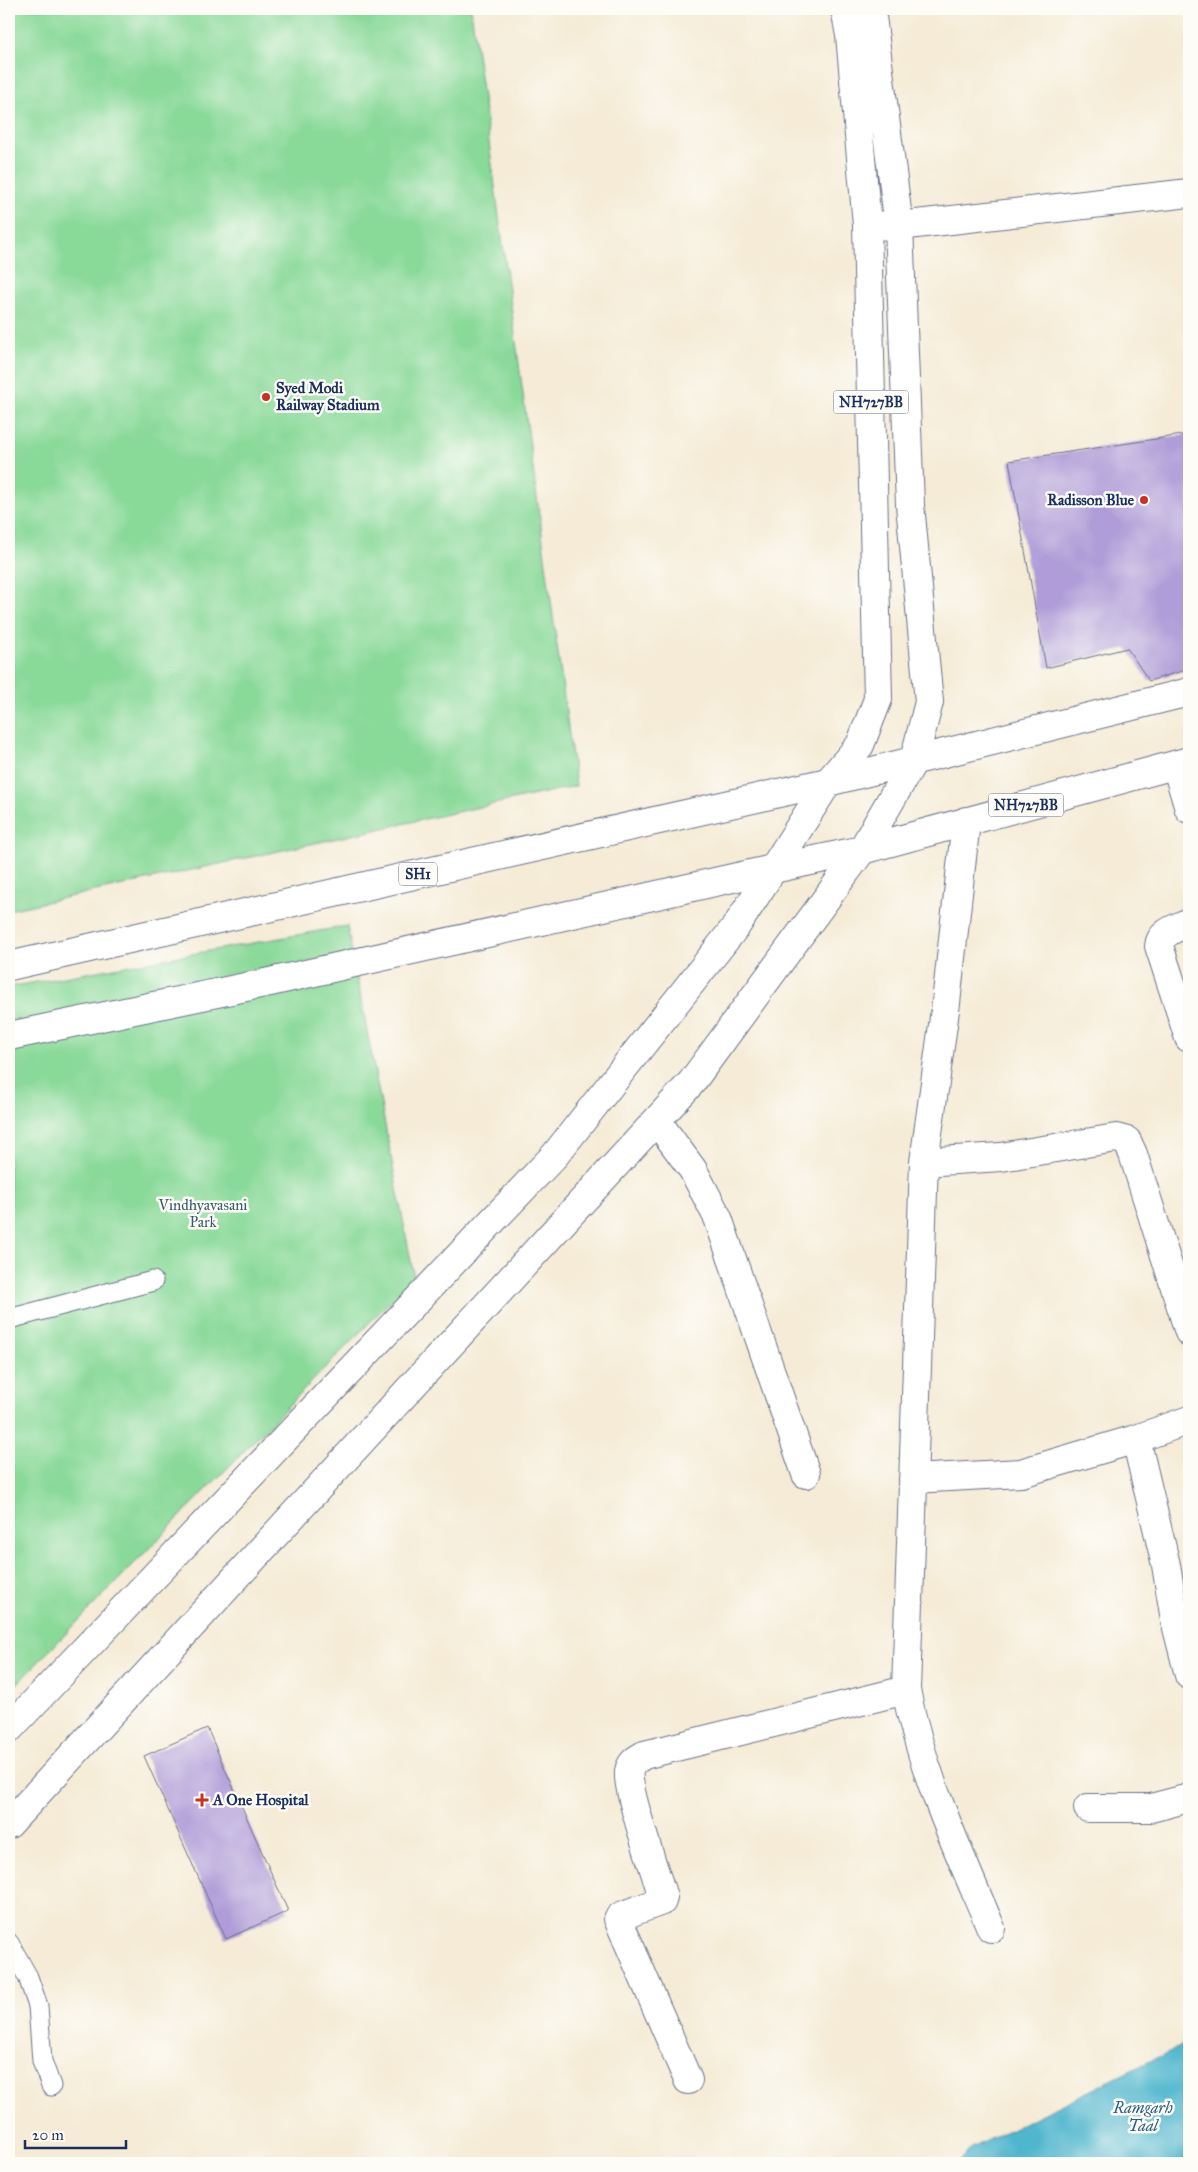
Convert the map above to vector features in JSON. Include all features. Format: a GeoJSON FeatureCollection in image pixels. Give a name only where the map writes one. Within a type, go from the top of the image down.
{"type":"FeatureCollection","features":[{"type":"Feature","properties":{"kind":"main road","name":"NH727BB"},"geometry":{"type":"LineString","coordinates":[[774,869],[828,782],[860,745],[878,699],[867,225],[850,35],[845,9]]}},
{"type":"Feature","properties":{"kind":"main road","name":"NH727BB"},"geometry":{"type":"LineString","coordinates":[[862,850],[914,760],[929,702],[910,505],[899,226],[871,9]]}},
{"type":"Feature","properties":{"kind":"main road"},"geometry":{"type":"LineString","coordinates":[[867,225],[899,226],[1189,193]]}},
{"type":"Feature","properties":{"kind":"main road"},"geometry":{"type":"LineString","coordinates":[[874,507],[910,505]]}},
{"type":"Feature","properties":{"kind":"main road"},"geometry":{"type":"LineString","coordinates":[[828,782],[1189,692]]}},
{"type":"Feature","properties":{"kind":"main road","name":"NH727BB"},"geometry":{"type":"LineString","coordinates":[[774,869],[862,850],[1182,763]]}},
{"type":"Feature","properties":{"kind":"main road"},"geometry":{"type":"LineString","coordinates":[[1182,763],[1189,809]]}},
{"type":"Feature","properties":{"kind":"main road","name":"SH1"},"geometry":{"type":"LineString","coordinates":[[9,966],[828,782]]}},
{"type":"Feature","properties":{"kind":"main road"},"geometry":{"type":"LineString","coordinates":[[966,821],[946,1003],[924,1162],[906,1690],[911,1716],[944,1817],[991,1928]]}},
{"type":"Feature","properties":{"kind":"main road"},"geometry":{"type":"LineString","coordinates":[[9,1824],[691,1083],[862,850]]}},
{"type":"Feature","properties":{"kind":"main road"},"geometry":{"type":"LineString","coordinates":[[9,1036],[270,982],[774,869]]}},
{"type":"Feature","properties":{"kind":"main road"},"geometry":{"type":"LineString","coordinates":[[9,1729],[555,1155],[737,925],[774,869]]}},
{"type":"Feature","properties":{"kind":"main road"},"geometry":{"type":"LineString","coordinates":[[1189,922],[1163,935],[1160,939],[1160,946],[1189,1038]]}},
{"type":"Feature","properties":{"kind":"main road"},"geometry":{"type":"LineString","coordinates":[[657,1121],[693,1170],[718,1218],[806,1474]]}},
{"type":"Feature","properties":{"kind":"main road"},"geometry":{"type":"LineString","coordinates":[[924,1162],[1001,1157],[1116,1138],[1127,1141],[1189,1332]]}},
{"type":"Feature","properties":{"kind":"main road"},"geometry":{"type":"LineString","coordinates":[[913,1479],[1021,1473],[1136,1439],[1189,1420]]}},
{"type":"Feature","properties":{"kind":"main road"},"geometry":{"type":"LineString","coordinates":[[1136,1439],[1166,1565],[1173,1612],[1189,1675]]}},
{"type":"Feature","properties":{"kind":"main road"},"geometry":{"type":"LineString","coordinates":[[688,2080],[618,1920],[621,1916],[662,1901],[663,1897],[634,1802],[629,1772],[633,1761],[644,1755],[906,1690]]}},
{"type":"Feature","properties":{"kind":"main road"},"geometry":{"type":"LineString","coordinates":[[1088,1808],[1151,1808],[1189,1798]]}},
{"type":"Feature","properties":{"kind":"lane"},"geometry":{"type":"LineString","coordinates":[[9,1319],[153,1282]]}},
{"type":"Feature","properties":{"kind":"lane"},"geometry":{"type":"LineString","coordinates":[[9,1943],[28,1977],[38,2006],[42,2061],[51,2086]]}},
{"type":"Feature","properties":{"kind":"green space","name":"Syed Modi Railway Stadium"},"geometry":{"type":"Polygon","coordinates":[[[9,9],[471,9],[576,786],[9,910],[9,9]]]}},
{"type":"Feature","properties":{"kind":"green space","name":"Vindhyavasani Park"},"geometry":{"type":"Polygon","coordinates":[[[347,926],[414,1277],[9,1692],[9,987],[347,926]]]}},
{"type":"Feature","properties":{"kind":"water","name":"Ramgarh Taal"},"geometry":{"type":"Polygon","coordinates":[[[1189,2042],[1189,2163],[959,2163],[970,2149],[1189,2042]]]}},
{"type":"Feature","properties":{"kind":"building"},"geometry":{"type":"Polygon","coordinates":[[[1189,434],[1189,669],[1149,681],[1127,648],[1046,668],[1009,461],[1189,434]]]}},
{"type":"Feature","properties":{"kind":"building"},"geometry":{"type":"Polygon","coordinates":[[[207,1728],[288,1911],[226,1939],[144,1756],[207,1728]]]}},
{"type":"Feature","properties":{"kind":"place","name":"Syed Modi Railway Stadium"},"geometry":{"type":"Point","coordinates":[266,397]}},
{"type":"Feature","properties":{"kind":"place","name":"Radisson Blue"},"geometry":{"type":"Point","coordinates":[1144,500]}},
{"type":"Feature","properties":{"kind":"place","name":"A One Hospital"},"geometry":{"type":"Point","coordinates":[202,1800]}}]}
